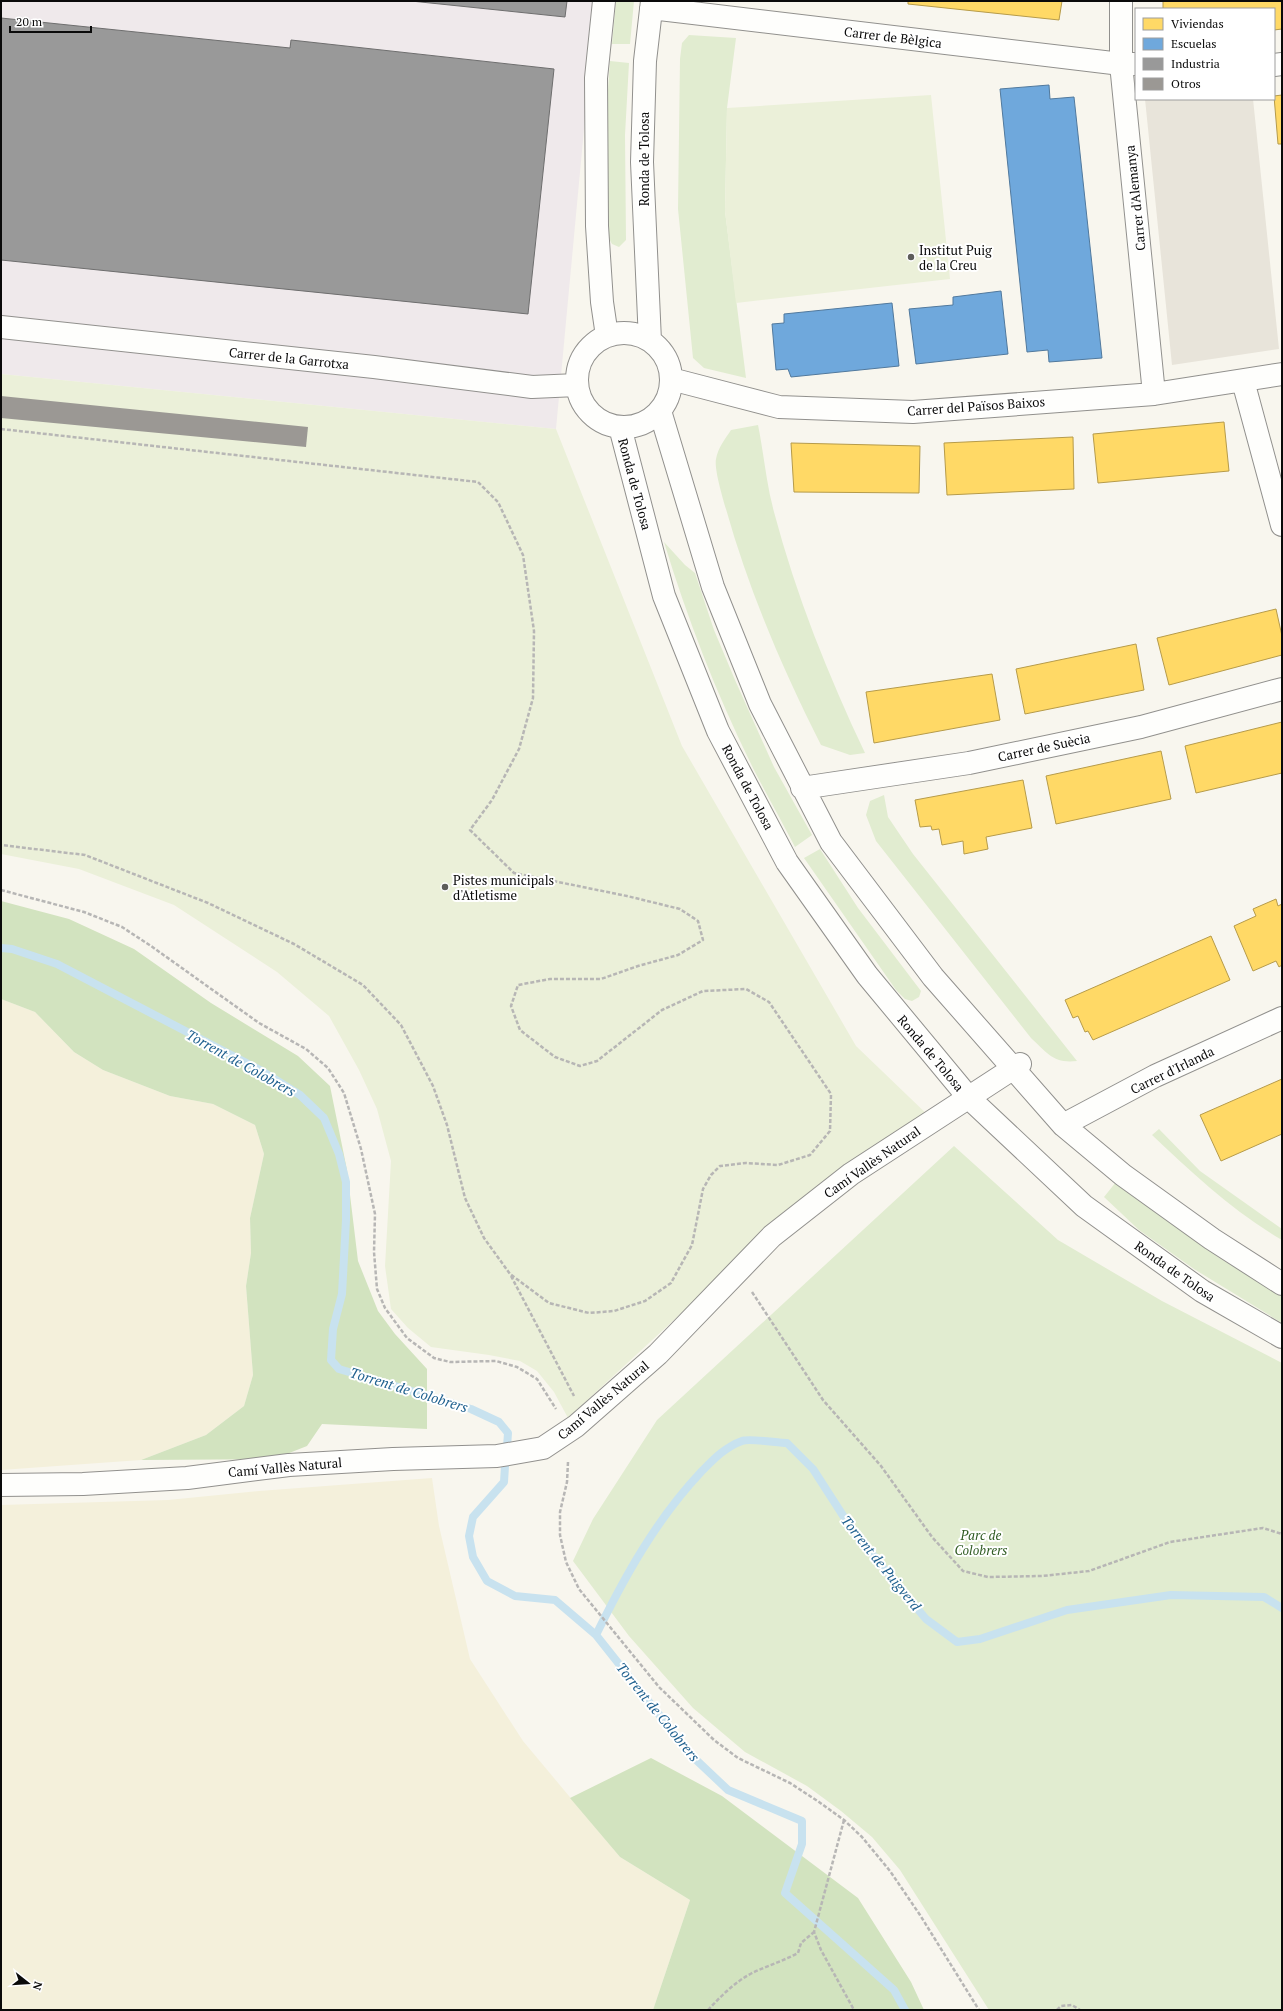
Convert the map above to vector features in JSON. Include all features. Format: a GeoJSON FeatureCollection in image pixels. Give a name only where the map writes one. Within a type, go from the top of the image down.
{"type":"FeatureCollection","features":[{"type":"Feature","properties":{"kind":"street"},"geometry":{"type":"LineString","coordinates":[[604,1],[596,86],[598,226],[602,302],[607,336]]}},
{"type":"Feature","properties":{"kind":"street","name":"Carrer d'Alemanya"},"geometry":{"type":"LineString","coordinates":[[1121,1],[1129,64],[1154,394]]}},
{"type":"Feature","properties":{"kind":"street","name":"Carrer de Bèlgica"},"geometry":{"type":"LineString","coordinates":[[651,5],[1129,64]]}},
{"type":"Feature","properties":{"kind":"street","name":"Ronda de Tolosa"},"geometry":{"type":"LineString","coordinates":[[650,341],[642,162],[645,61],[651,5]]}},
{"type":"Feature","properties":{"kind":"street","name":"Carrer de la Garrotxa"},"geometry":{"type":"LineString","coordinates":[[1,327],[374,367],[532,387],[577,385]]}},
{"type":"Feature","properties":{"kind":"street"},"geometry":{"type":"LineString","coordinates":[[622,333],[636,334],[650,341],[662,351],[669,364],[671,379],[668,396],[660,411],[649,420],[635,426],[620,427],[607,425],[596,418],[583,404],[577,385],[578,370],[584,355],[594,344],[607,336],[622,333]]}},
{"type":"Feature","properties":{"kind":"street","name":"Carrer del Països Baixos"},"geometry":{"type":"LineString","coordinates":[[671,379],[779,407],[913,412],[1154,394],[1282,374]]}},
{"type":"Feature","properties":{"kind":"street"},"geometry":{"type":"LineString","coordinates":[[1243,381],[1282,525]]}},
{"type":"Feature","properties":{"kind":"street"},"geometry":{"type":"LineString","coordinates":[[660,411],[713,587],[760,704],[831,842],[933,977],[1017,1066],[1063,1125],[1123,1174],[1199,1230],[1282,1284]]}},
{"type":"Feature","properties":{"kind":"street","name":"Ronda de Tolosa"},"geometry":{"type":"LineString","coordinates":[[620,427],[664,596],[718,731],[787,862],[867,975],[969,1098],[1084,1206],[1202,1291],[1282,1337]]}},
{"type":"Feature","properties":{"kind":"street","name":"Carrer de Suècia"},"geometry":{"type":"LineString","coordinates":[[802,788],[985,759],[1141,727],[1282,689]]}},
{"type":"Feature","properties":{"kind":"street","name":"Carrer d'Irlanda"},"geometry":{"type":"LineString","coordinates":[[1063,1125],[1155,1076],[1282,1018]]}},
{"type":"Feature","properties":{"kind":"street","name":"Ronda de Tolosa"},"geometry":{"type":"LineString","coordinates":[[969,1098],[1017,1066]]}},
{"type":"Feature","properties":{"kind":"street","name":"Camí Vallès Natural"},"geometry":{"type":"LineString","coordinates":[[1,1486],[83,1484],[187,1478],[290,1465],[393,1459],[497,1456],[544,1448],[586,1417],[658,1354],[772,1236],[851,1174],[969,1098]]}},
{"type":"Feature","properties":{"kind":"path"},"geometry":{"type":"LineString","coordinates":[[1,429],[478,482],[498,502],[523,555],[534,631],[533,698],[519,749],[492,800],[470,830],[514,873],[626,896],[680,909],[698,921],[703,940],[678,955],[601,978],[550,979],[518,986],[511,1006],[520,1030],[555,1057],[580,1066],[597,1061],[662,1010],[703,991],[746,989],[769,1002],[831,1094],[830,1131],[810,1154],[778,1166],[746,1163],[720,1166],[711,1175],[703,1189],[692,1245],[671,1283],[645,1301],[614,1311],[589,1314],[549,1303],[510,1274]]}},
{"type":"Feature","properties":{"kind":"path"},"geometry":{"type":"LineString","coordinates":[[1,845],[85,855],[208,903],[294,944],[363,985],[401,1025],[434,1086],[447,1125],[465,1198],[484,1238],[510,1274],[586,1417]]}},
{"type":"Feature","properties":{"kind":"path"},"geometry":{"type":"LineString","coordinates":[[1,890],[84,912],[122,927],[259,1023],[306,1049],[328,1068],[344,1093],[361,1149],[374,1214],[374,1252],[377,1289],[385,1308],[407,1338],[434,1358],[450,1362],[496,1361],[517,1367],[537,1379],[556,1407],[566,1432],[570,1448],[567,1482],[560,1512],[560,1535],[566,1562],[579,1589],[659,1687],[714,1740],[738,1758],[790,1783],[844,1820],[862,1836],[890,1871],[979,2010]]}},
{"type":"Feature","properties":{"kind":"path"},"geometry":{"type":"LineString","coordinates":[[736,1273],[823,1400],[881,1466],[932,1537],[963,1571],[988,1577],[1042,1576],[1089,1571],[1170,1542],[1263,1528],[1282,1534]]}},
{"type":"Feature","properties":{"kind":"path"},"geometry":{"type":"LineString","coordinates":[[708,2010],[724,1992],[751,1974],[798,1953],[801,1943],[814,1932],[844,1820]]}},
{"type":"Feature","properties":{"kind":"path"},"geometry":{"type":"LineString","coordinates":[[814,1932],[821,1950],[854,2010]]}},
{"type":"Feature","properties":{"kind":"path"},"geometry":{"type":"LineString","coordinates":[[1057,2010],[1061,2006],[1072,2005],[1080,2010]]}},
{"type":"Feature","properties":{"kind":"shaded area"},"geometry":{"type":"Polygon","coordinates":[[[1,1],[596,1],[556,429],[1,374],[1,1]]]}},
{"type":"Feature","properties":{"kind":"shaded area"},"geometry":{"type":"Polygon","coordinates":[[[1145,100],[1253,100],[1279,349],[1172,365],[1145,100]]]}},
{"type":"Feature","properties":{"kind":"shaded area"},"geometry":{"type":"Polygon","coordinates":[[[1,999],[35,1012],[74,1052],[103,1070],[170,1096],[213,1104],[255,1125],[264,1154],[250,1218],[251,1253],[246,1286],[253,1375],[244,1406],[206,1435],[141,1460],[1,1470],[1,999]]]}},
{"type":"Feature","properties":{"kind":"shaded area"},"geometry":{"type":"Polygon","coordinates":[[[432,1478],[439,1526],[470,1659],[523,1741],[620,1857],[690,1900],[653,2010],[1,2010],[1,1505],[168,1500],[259,1491],[432,1478]]]}},
{"type":"Feature","properties":{"kind":"green space"},"geometry":{"type":"Polygon","coordinates":[[[616,1],[634,1],[630,44],[612,44],[616,1]]]}},
{"type":"Feature","properties":{"kind":"green space"},"geometry":{"type":"Polygon","coordinates":[[[689,35],[736,38],[727,108],[725,211],[746,378],[704,368],[693,358],[678,209],[680,59],[682,43],[689,35]]]}},
{"type":"Feature","properties":{"kind":"green space"},"geometry":{"type":"Polygon","coordinates":[[[610,61],[629,63],[625,135],[626,240],[619,247],[612,244],[607,235],[607,104],[610,61]]]}},
{"type":"Feature","properties":{"kind":"green space"},"geometry":{"type":"Polygon","coordinates":[[[931,95],[950,279],[736,303],[725,211],[727,108],[931,95]]]}},
{"type":"Feature","properties":{"kind":"green space","name":"Pistes municipals d'Atletisme"},"geometry":{"type":"Polygon","coordinates":[[[1,374],[556,429],[682,746],[856,1046],[933,1120],[812,1192],[568,1418],[554,1392],[537,1371],[520,1361],[431,1347],[408,1328],[391,1309],[385,1266],[391,1161],[377,1109],[359,1070],[329,1016],[277,972],[174,905],[79,869],[1,854],[1,374]]]}},
{"type":"Feature","properties":{"kind":"green space"},"geometry":{"type":"Polygon","coordinates":[[[758,425],[771,501],[792,574],[838,694],[865,753],[850,755],[821,745],[780,659],[756,600],[735,540],[719,484],[716,470],[716,459],[720,447],[731,430],[758,425]]]}},
{"type":"Feature","properties":{"kind":"green space"},"geometry":{"type":"Polygon","coordinates":[[[664,542],[685,565],[695,573],[714,630],[735,680],[774,767],[812,835],[795,847],[741,744],[716,688],[683,601],[664,542]]]}},
{"type":"Feature","properties":{"kind":"green space"},"geometry":{"type":"Polygon","coordinates":[[[884,795],[888,817],[913,854],[1077,1061],[1062,1061],[1051,1056],[1031,1038],[876,841],[866,815],[870,801],[884,795]]]}},
{"type":"Feature","properties":{"kind":"green space"},"geometry":{"type":"Polygon","coordinates":[[[820,849],[858,908],[921,991],[919,997],[912,1001],[905,999],[896,990],[804,858],[820,849]]]}},
{"type":"Feature","properties":{"kind":"green space"},"geometry":{"type":"Polygon","coordinates":[[[1,901],[69,919],[134,949],[211,1003],[298,1056],[330,1086],[347,1170],[358,1261],[378,1311],[395,1334],[427,1369],[427,1429],[322,1424],[307,1446],[274,1459],[141,1460],[206,1435],[244,1406],[253,1375],[246,1286],[251,1253],[250,1218],[264,1154],[255,1125],[213,1104],[170,1096],[103,1070],[74,1052],[35,1012],[1,999],[1,901]]]}},
{"type":"Feature","properties":{"kind":"green space"},"geometry":{"type":"Polygon","coordinates":[[[1159,1129],[1200,1171],[1282,1229],[1282,1240],[1247,1217],[1182,1164],[1152,1135],[1159,1129]]]}},
{"type":"Feature","properties":{"kind":"green space","name":"Parc de Colobrers"},"geometry":{"type":"Polygon","coordinates":[[[954,1146],[1058,1240],[1162,1301],[1282,1363],[1282,2010],[989,2010],[900,1870],[872,1837],[841,1811],[807,1786],[745,1752],[693,1708],[629,1636],[573,1561],[593,1519],[657,1420],[954,1146]]]}},
{"type":"Feature","properties":{"kind":"green space"},"geometry":{"type":"Polygon","coordinates":[[[1116,1182],[1218,1257],[1282,1296],[1282,1323],[1194,1269],[1139,1230],[1104,1197],[1116,1182]]]}},
{"type":"Feature","properties":{"kind":"green space"},"geometry":{"type":"Polygon","coordinates":[[[651,1758],[722,1796],[858,1898],[911,1982],[924,2010],[653,2010],[690,1900],[620,1857],[570,1798],[651,1758]]]}},
{"type":"Feature","properties":{"kind":"building: Viviendas"},"geometry":{"type":"Polygon","coordinates":[[[908,1],[1062,1],[1059,20],[908,4],[908,1]]]}},
{"type":"Feature","properties":{"kind":"building: Viviendas"},"geometry":{"type":"Polygon","coordinates":[[[1163,1],[1282,1],[1282,29],[1275,30],[1275,8],[1163,8],[1163,1]]]}},
{"type":"Feature","properties":{"kind":"building: Viviendas"},"geometry":{"type":"Polygon","coordinates":[[[1282,95],[1282,144],[1278,144],[1275,96],[1282,95]]]}},
{"type":"Feature","properties":{"kind":"building: Viviendas"},"geometry":{"type":"Polygon","coordinates":[[[1224,422],[1229,471],[1098,483],[1093,434],[1224,422]]]}},
{"type":"Feature","properties":{"kind":"building: Viviendas"},"geometry":{"type":"Polygon","coordinates":[[[1073,437],[1074,489],[947,495],[944,443],[1073,437]]]}},
{"type":"Feature","properties":{"kind":"building: Viviendas"},"geometry":{"type":"Polygon","coordinates":[[[791,443],[920,446],[919,493],[794,492],[791,443]]]}},
{"type":"Feature","properties":{"kind":"building: Viviendas"},"geometry":{"type":"Polygon","coordinates":[[[1276,609],[1282,636],[1282,655],[1169,685],[1157,638],[1276,609]]]}},
{"type":"Feature","properties":{"kind":"building: Viviendas"},"geometry":{"type":"Polygon","coordinates":[[[1136,644],[1144,690],[1025,714],[1016,669],[1136,644]]]}},
{"type":"Feature","properties":{"kind":"building: Viviendas"},"geometry":{"type":"Polygon","coordinates":[[[992,674],[1000,720],[874,743],[866,692],[992,674]]]}},
{"type":"Feature","properties":{"kind":"building: Viviendas"},"geometry":{"type":"Polygon","coordinates":[[[1282,722],[1282,773],[1196,793],[1185,746],[1282,722]]]}},
{"type":"Feature","properties":{"kind":"building: Viviendas"},"geometry":{"type":"Polygon","coordinates":[[[1161,751],[1171,799],[1056,824],[1046,776],[1161,751]]]}},
{"type":"Feature","properties":{"kind":"building: Viviendas"},"geometry":{"type":"Polygon","coordinates":[[[1023,780],[1032,828],[986,837],[988,849],[964,854],[963,841],[942,845],[939,829],[932,830],[931,826],[920,827],[915,800],[1023,780]]]}},
{"type":"Feature","properties":{"kind":"building: Viviendas"},"geometry":{"type":"Polygon","coordinates":[[[1276,899],[1278,906],[1282,904],[1282,965],[1279,967],[1276,961],[1253,971],[1234,926],[1256,916],[1253,909],[1276,899]]]}},
{"type":"Feature","properties":{"kind":"building: Viviendas"},"geometry":{"type":"Polygon","coordinates":[[[1211,936],[1230,980],[1093,1040],[1088,1031],[1085,1032],[1078,1016],[1073,1018],[1065,1000],[1211,936]]]}},
{"type":"Feature","properties":{"kind":"building: Viviendas"},"geometry":{"type":"Polygon","coordinates":[[[1282,1079],[1282,1134],[1221,1161],[1200,1115],[1282,1079]]]}},
{"type":"Feature","properties":{"kind":"building: Escuelas"},"geometry":{"type":"Polygon","coordinates":[[[1049,85],[1050,99],[1074,97],[1102,358],[1049,362],[1048,350],[1027,352],[1000,89],[1049,85]]]}},
{"type":"Feature","properties":{"kind":"building: Escuelas"},"geometry":{"type":"Polygon","coordinates":[[[1001,291],[1008,354],[916,364],[909,309],[953,305],[953,297],[1001,291]]]}},
{"type":"Feature","properties":{"kind":"building: Escuelas"},"geometry":{"type":"Polygon","coordinates":[[[892,303],[899,366],[791,377],[788,369],[776,370],[772,324],[784,323],[784,314],[892,303]]]}},
{"type":"Feature","properties":{"kind":"building: Industria"},"geometry":{"type":"Polygon","coordinates":[[[411,1],[567,1],[565,17],[411,1]]]}},
{"type":"Feature","properties":{"kind":"building: Industria"},"geometry":{"type":"Polygon","coordinates":[[[1,18],[290,48],[291,40],[554,69],[528,314],[1,260],[1,18]]]}},
{"type":"Feature","properties":{"kind":"building: Otros"},"geometry":{"type":"Polygon","coordinates":[[[1,396],[308,427],[306,447],[1,418],[1,396]]]}},
{"type":"Feature","properties":{"kind":"waterway","name":"Torrent de Colobrers"},"geometry":{"type":"LineString","coordinates":[[1,948],[12,949],[57,964],[260,1070],[300,1095],[324,1118],[339,1154],[346,1182],[346,1220],[342,1294],[333,1329],[331,1360],[339,1369],[471,1409],[499,1422],[508,1433],[507,1447]]}},
{"type":"Feature","properties":{"kind":"waterway","name":"Torrent de Puigverd"},"geometry":{"type":"LineString","coordinates":[[596,1635],[618,1591],[642,1549],[670,1509],[685,1490],[715,1458],[730,1447],[746,1440],[787,1443],[813,1469],[851,1528],[926,1619],[957,1642],[980,1639],[1067,1610],[1171,1595],[1264,1597],[1282,1608]]}},
{"type":"Feature","properties":{"kind":"waterway","name":"Torrent de Colobrers"},"geometry":{"type":"LineString","coordinates":[[505,1466],[504,1482],[473,1517],[469,1536],[473,1557],[487,1581],[515,1596],[555,1600],[596,1635],[692,1756],[728,1790],[802,1821],[802,1844],[785,1893],[894,1990],[905,2010]]}},
{"type":"Feature","properties":{"kind":"place","name":"Institut Puig de la Creu"},"geometry":{"type":"Point","coordinates":[911,257]}},
{"type":"Feature","properties":{"kind":"place","name":"Pistes municipals d'Atletisme"},"geometry":{"type":"Point","coordinates":[445,887]}}]}
